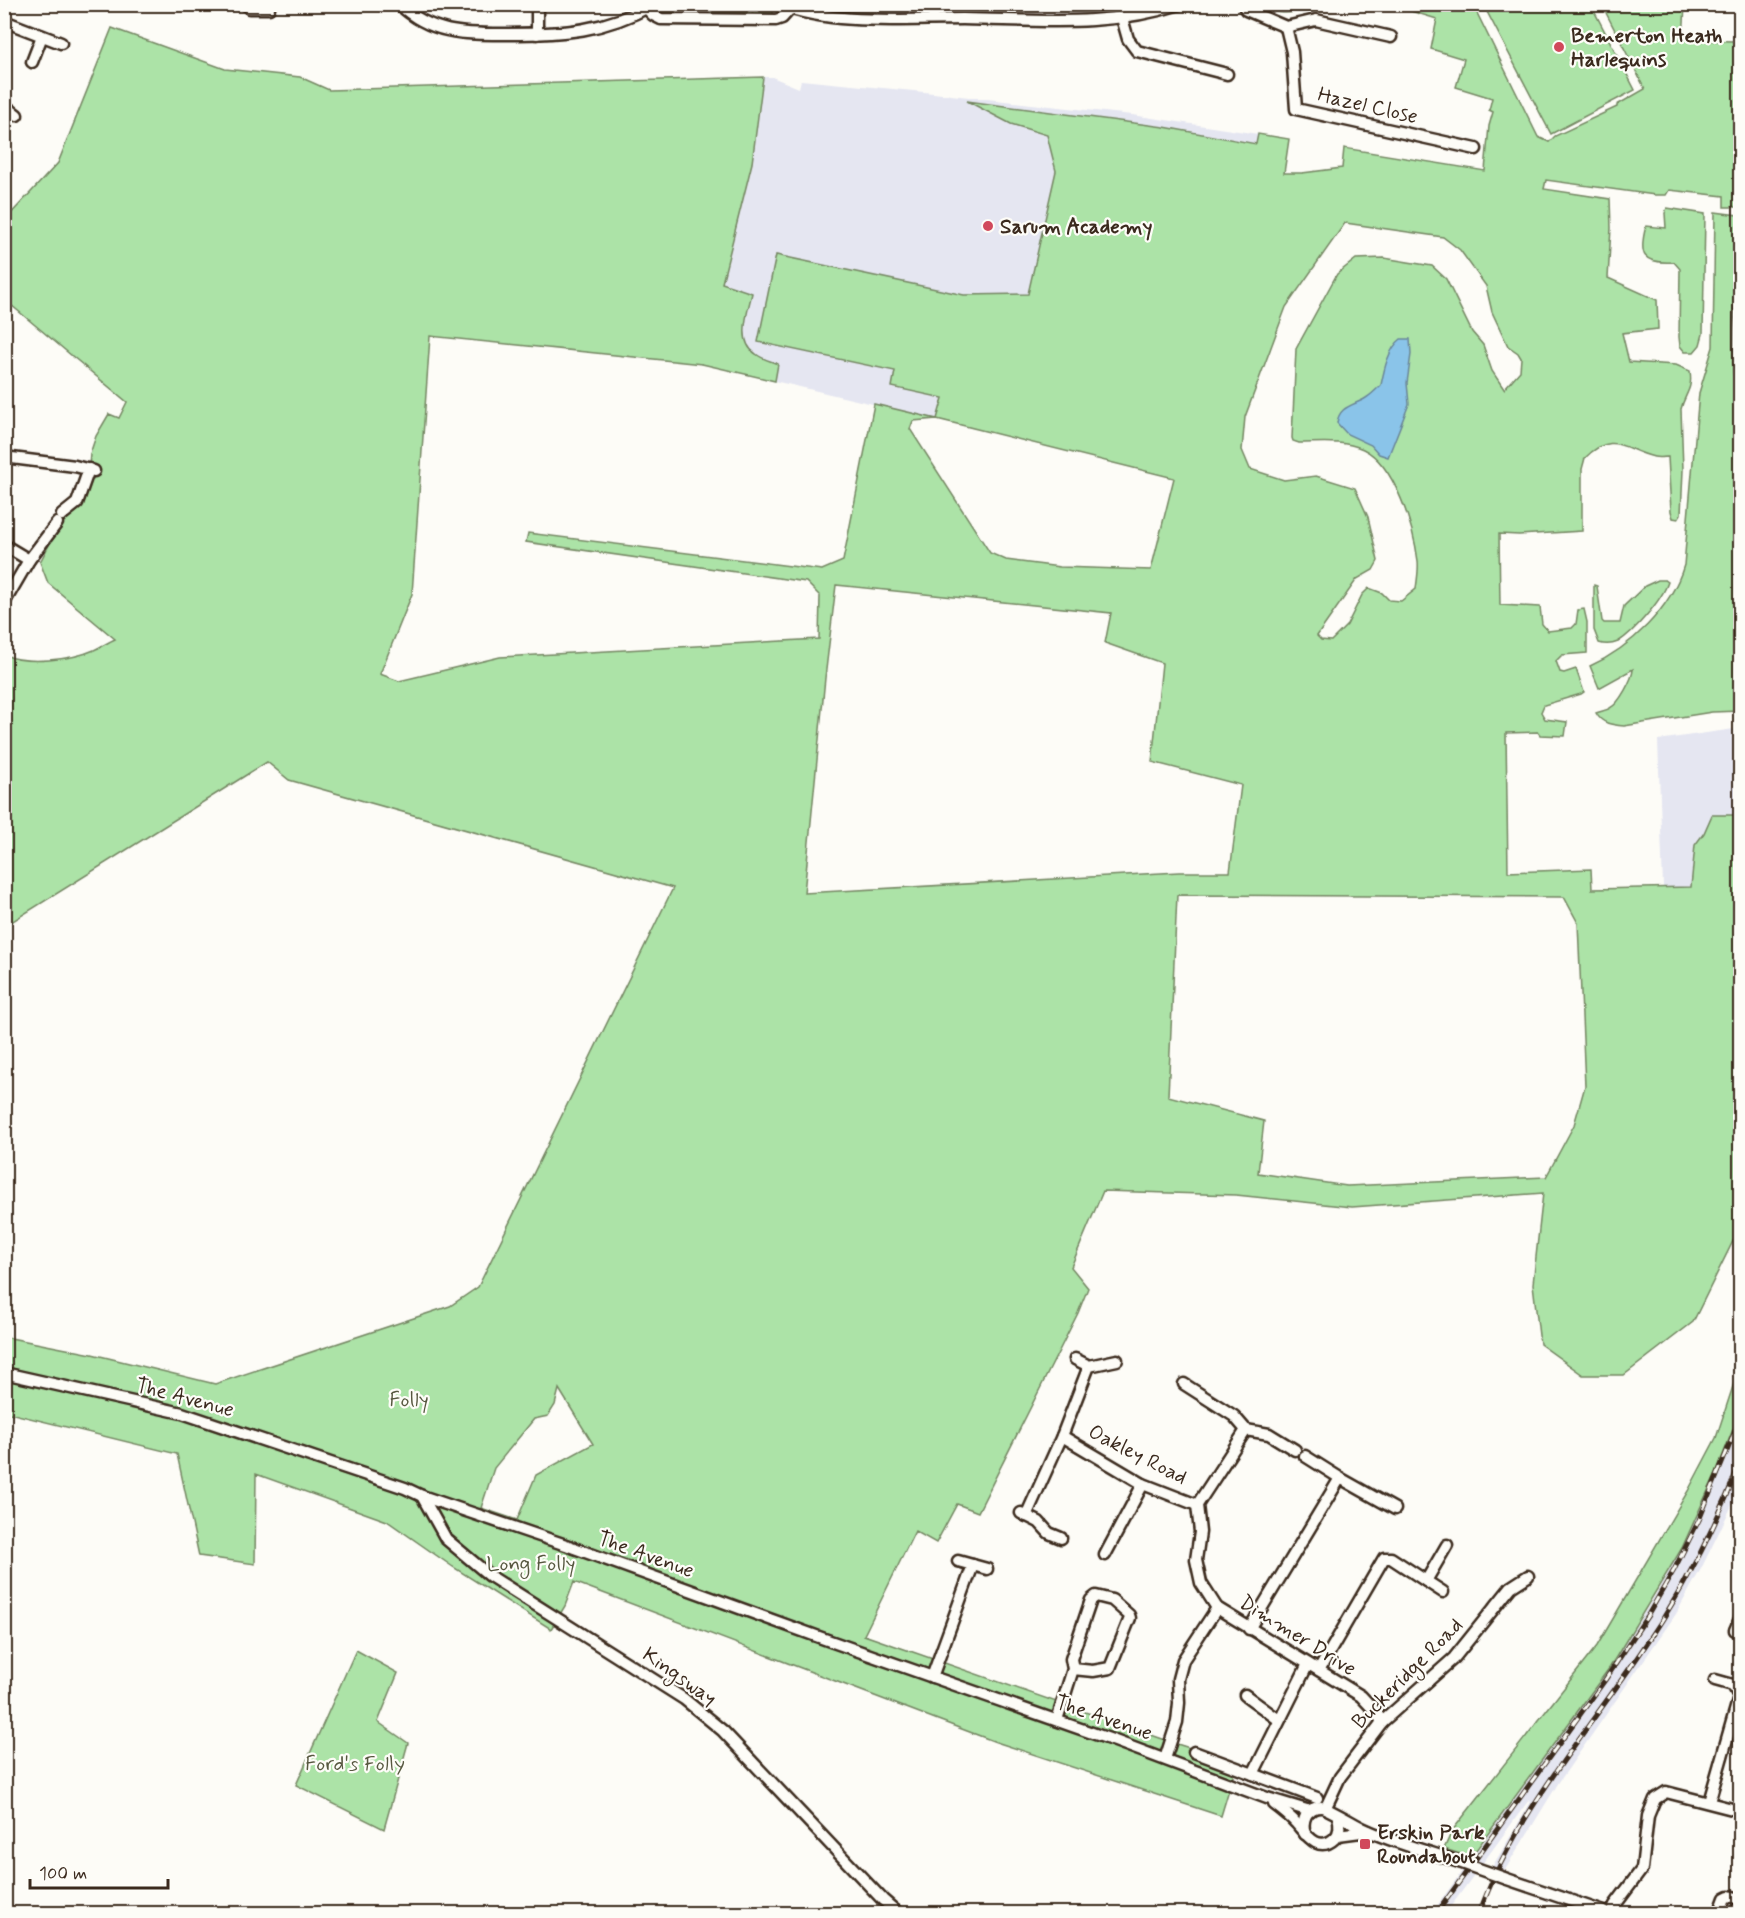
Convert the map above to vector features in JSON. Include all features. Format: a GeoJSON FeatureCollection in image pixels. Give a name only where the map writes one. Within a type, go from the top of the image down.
{"type":"FeatureCollection","features":[{"type":"Feature","properties":{"kind":"street"},"geometry":{"type":"LineString","coordinates":[[399,4],[425,23],[454,33],[570,33],[620,21],[651,7],[653,15],[661,19],[764,20],[782,18],[790,9]]}},
{"type":"Feature","properties":{"kind":"street"},"geometry":{"type":"LineString","coordinates":[[537,4],[537,34]]}},
{"type":"Feature","properties":{"kind":"street"},"geometry":{"type":"LineString","coordinates":[[777,4],[790,9],[850,18],[1083,22],[1122,18],[1180,4]]}},
{"type":"Feature","properties":{"kind":"street"},"geometry":{"type":"LineString","coordinates":[[933,19],[934,4]]}},
{"type":"Feature","properties":{"kind":"street"},"geometry":{"type":"LineString","coordinates":[[1243,4],[1246,10],[1286,27],[1316,20],[1391,37]]}},
{"type":"Feature","properties":{"kind":"street"},"geometry":{"type":"LineString","coordinates":[[249,8],[269,6],[271,20]]}},
{"type":"Feature","properties":{"kind":"street"},"geometry":{"type":"LineString","coordinates":[[1122,18],[1128,39],[1137,51],[1227,74]]}},
{"type":"Feature","properties":{"kind":"street"},"geometry":{"type":"LineString","coordinates":[[4,21],[61,43]]}},
{"type":"Feature","properties":{"kind":"street","name":"Hazel Close"},"geometry":{"type":"LineString","coordinates":[[1286,27],[1292,52],[1296,109],[1476,149]]}},
{"type":"Feature","properties":{"kind":"street"},"geometry":{"type":"LineString","coordinates":[[32,62],[42,36]]}},
{"type":"Feature","properties":{"kind":"street"},"geometry":{"type":"LineString","coordinates":[[4,105],[17,116]]}},
{"type":"Feature","properties":{"kind":"street"},"geometry":{"type":"LineString","coordinates":[[4,457],[92,470],[77,503],[59,519],[29,560],[4,603]]}},
{"type":"Feature","properties":{"kind":"street"},"geometry":{"type":"LineString","coordinates":[[4,545],[29,560]]}},
{"type":"Feature","properties":{"kind":"street"},"geometry":{"type":"LineString","coordinates":[[1075,1359],[1089,1366],[1117,1360]]}},
{"type":"Feature","properties":{"kind":"street","name":"Oakley Road"},"geometry":{"type":"LineString","coordinates":[[1061,1538],[1049,1533],[1039,1522],[1023,1514],[1062,1436],[1089,1366]]}},
{"type":"Feature","properties":{"kind":"street","name":"The Avenue"},"geometry":{"type":"LineString","coordinates":[[4,1373],[182,1413],[577,1549],[1057,1720],[1267,1798],[1302,1810],[1310,1811],[1326,1807]]}},
{"type":"Feature","properties":{"kind":"street"},"geometry":{"type":"LineString","coordinates":[[1184,1384],[1234,1416],[1246,1430],[1269,1434],[1395,1509]]}},
{"type":"Feature","properties":{"kind":"street","name":"Oakley Road"},"geometry":{"type":"LineString","coordinates":[[1217,1608],[1201,1583],[1197,1570],[1196,1549],[1200,1532],[1197,1506],[1246,1430]]}},
{"type":"Feature","properties":{"kind":"street","name":"Oakley Road"},"geometry":{"type":"LineString","coordinates":[[1062,1436],[1143,1484],[1197,1506]]}},
{"type":"Feature","properties":{"kind":"street"},"geometry":{"type":"LineString","coordinates":[[1249,1629],[1340,1478]]}},
{"type":"Feature","properties":{"kind":"street"},"geometry":{"type":"LineString","coordinates":[[1105,1556],[1143,1484]]}},
{"type":"Feature","properties":{"kind":"street","name":"Kingsway"},"geometry":{"type":"LineString","coordinates":[[422,1496],[446,1539],[490,1576],[684,1699],[723,1731],[883,1900],[899,1914]]}},
{"type":"Feature","properties":{"kind":"street"},"geometry":{"type":"LineString","coordinates":[[1426,1581],[1447,1545]]}},
{"type":"Feature","properties":{"kind":"street"},"geometry":{"type":"LineString","coordinates":[[1319,1670],[1384,1558],[1390,1558],[1443,1592]]}},
{"type":"Feature","properties":{"kind":"street"},"geometry":{"type":"LineString","coordinates":[[958,1561],[987,1569]]}},
{"type":"Feature","properties":{"kind":"street"},"geometry":{"type":"LineString","coordinates":[[932,1677],[973,1565]]}},
{"type":"Feature","properties":{"kind":"street","name":"Buckeridge Road"},"geometry":{"type":"LineString","coordinates":[[1326,1807],[1340,1777],[1382,1722],[1454,1658],[1511,1587],[1528,1576]]}},
{"type":"Feature","properties":{"kind":"street"},"geometry":{"type":"LineString","coordinates":[[1057,1720],[1073,1669],[1071,1659],[1091,1600],[1096,1596],[1112,1599],[1130,1618],[1110,1668],[1093,1671],[1073,1669]]}},
{"type":"Feature","properties":{"kind":"street"},"geometry":{"type":"LineString","coordinates":[[1165,1759],[1177,1722],[1178,1679],[1183,1660],[1217,1608]]}},
{"type":"Feature","properties":{"kind":"street","name":"Dimmer Drive"},"geometry":{"type":"LineString","coordinates":[[1217,1608],[1360,1696],[1376,1712],[1382,1722]]}},
{"type":"Feature","properties":{"kind":"street"},"geometry":{"type":"LineString","coordinates":[[1735,1630],[1740,1619]]}},
{"type":"Feature","properties":{"kind":"street"},"geometry":{"type":"LineString","coordinates":[[1253,1774],[1308,1664]]}},
{"type":"Feature","properties":{"kind":"street"},"geometry":{"type":"LineString","coordinates":[[1709,1802],[1739,1697],[1733,1685],[1715,1680]]}},
{"type":"Feature","properties":{"kind":"street"},"geometry":{"type":"LineString","coordinates":[[1245,1695],[1279,1720]]}},
{"type":"Feature","properties":{"kind":"street"},"geometry":{"type":"LineString","coordinates":[[1194,1752],[1317,1798]]}},
{"type":"Feature","properties":{"kind":"street"},"geometry":{"type":"LineString","coordinates":[[1326,1807],[1338,1816],[1368,1831],[1605,1913],[1615,1905],[1642,1869],[1648,1816],[1655,1799],[1666,1792],[1740,1811]]}},
{"type":"Feature","properties":{"kind":"street","name":"The Avenue"},"geometry":{"type":"LineString","coordinates":[[1267,1798],[1288,1815],[1305,1834]]}},
{"type":"Feature","properties":{"kind":"street"},"geometry":{"type":"LineString","coordinates":[[1310,1811],[1304,1822],[1305,1834],[1310,1840],[1322,1844],[1333,1840],[1338,1835],[1340,1828],[1338,1816]]}},
{"type":"Feature","properties":{"kind":"street"},"geometry":{"type":"LineString","coordinates":[[1338,1835],[1368,1831]]}},
{"type":"Feature","properties":{"kind":"street"},"geometry":{"type":"LineString","coordinates":[[1719,1914],[1725,1898],[1729,1896],[1740,1899]]}},
{"type":"Feature","properties":{"kind":"shaded area","name":"Sarum Academy"},"geometry":{"type":"Polygon","coordinates":[[[763,77],[772,77],[799,88],[801,80],[924,92],[1132,115],[1258,134],[1190,482],[702,364],[752,163],[763,77]]]}},
{"type":"Feature","properties":{"kind":"shaded area"},"geometry":{"type":"Polygon","coordinates":[[[1734,729],[1740,815],[1712,816],[1695,845],[1691,887],[1663,887],[1658,740],[1734,729]]]}},
{"type":"Feature","properties":{"kind":"shaded area"},"geometry":{"type":"Polygon","coordinates":[[[1740,1411],[1740,1489],[1676,1614],[1559,1782],[1505,1870],[1492,1867],[1531,1802],[1529,1800],[1446,1913],[1431,1914],[1610,1667],[1655,1595],[1682,1548],[1716,1473],[1740,1411]]]}},
{"type":"Feature","properties":{"kind":"green space"},"geometry":{"type":"Polygon","coordinates":[[[665,4],[758,4],[773,11],[773,15],[766,17],[666,16],[661,9],[665,4]]]}},
{"type":"Feature","properties":{"kind":"green space","name":"Bemerton Heath Harlequins"},"geometry":{"type":"Polygon","coordinates":[[[1487,4],[1591,5],[1635,90],[1551,134],[1484,6],[1487,4]]]}},
{"type":"Feature","properties":{"kind":"green space"},"geometry":{"type":"Polygon","coordinates":[[[1255,5],[1307,5],[1305,11],[1285,13],[1273,12],[1255,5]]]}},
{"type":"Feature","properties":{"kind":"green space"},"geometry":{"type":"Polygon","coordinates":[[[1405,5],[1473,5],[1538,137],[1549,142],[1555,136],[1617,107],[1645,89],[1602,5],[1685,5],[1683,40],[1734,41],[1738,5],[1740,5],[1740,207],[1724,207],[1724,196],[1669,190],[1666,195],[1655,195],[1546,180],[1544,189],[1610,199],[1608,278],[1657,300],[1658,329],[1622,333],[1629,362],[1676,365],[1690,371],[1690,387],[1681,409],[1683,470],[1681,514],[1678,519],[1673,518],[1671,511],[1668,457],[1654,457],[1619,444],[1611,444],[1603,445],[1585,458],[1582,469],[1582,531],[1499,534],[1500,605],[1540,607],[1542,624],[1548,631],[1572,628],[1576,624],[1578,610],[1584,609],[1587,622],[1587,653],[1562,655],[1556,661],[1560,672],[1576,669],[1584,692],[1544,705],[1541,712],[1545,719],[1567,722],[1565,736],[1540,735],[1538,732],[1506,733],[1508,872],[1591,869],[1592,889],[1691,887],[1695,845],[1704,833],[1712,815],[1740,815],[1740,1227],[1693,1322],[1624,1375],[1583,1375],[1540,1344],[1533,1284],[1543,1193],[1352,1207],[1236,1195],[1103,1191],[1071,1267],[1088,1288],[1078,1313],[978,1512],[957,1504],[936,1543],[915,1531],[864,1635],[1237,1763],[1221,1816],[996,1742],[574,1582],[565,1606],[551,1629],[453,1567],[387,1521],[256,1474],[255,1564],[199,1556],[177,1454],[5,1412],[5,1337],[92,1354],[215,1384],[450,1306],[478,1287],[673,888],[289,780],[267,762],[5,926],[5,655],[25,660],[62,659],[97,649],[115,639],[48,583],[40,562],[74,498],[88,478],[90,454],[96,436],[109,414],[119,418],[127,402],[5,300],[5,220],[58,163],[112,28],[225,69],[300,77],[329,90],[763,77],[752,163],[722,283],[752,293],[746,317],[746,342],[758,356],[778,364],[775,381],[702,364],[430,336],[412,594],[380,674],[399,681],[500,657],[819,639],[820,596],[806,582],[526,542],[528,533],[822,570],[843,561],[874,404],[937,419],[943,398],[892,387],[895,371],[758,342],[776,255],[964,295],[1028,294],[1056,171],[1047,135],[1011,124],[967,101],[1164,127],[1256,144],[1258,134],[1289,139],[1284,173],[1342,168],[1344,148],[1485,171],[1489,126],[1493,112],[1489,110],[1492,98],[1456,87],[1464,59],[1431,49],[1437,19],[1404,9],[1405,5]],[[1345,223],[1286,307],[1245,417],[1242,450],[1250,469],[1284,480],[1316,476],[1355,488],[1368,517],[1378,561],[1373,570],[1357,579],[1317,636],[1321,640],[1331,641],[1347,625],[1362,595],[1369,588],[1382,593],[1389,600],[1401,601],[1416,589],[1418,568],[1416,548],[1407,515],[1385,468],[1374,457],[1355,446],[1299,443],[1293,441],[1292,438],[1296,349],[1337,274],[1356,259],[1384,258],[1432,266],[1446,279],[1472,332],[1483,345],[1492,371],[1504,389],[1520,371],[1521,358],[1508,346],[1492,312],[1486,286],[1460,250],[1443,237],[1345,223]],[[937,419],[913,421],[910,429],[990,553],[1006,560],[1060,567],[1151,570],[1174,478],[937,419]],[[836,585],[804,893],[1179,872],[1230,872],[1241,785],[1152,762],[1162,663],[1105,643],[1111,613],[836,585]],[[1177,895],[1168,1096],[1264,1121],[1258,1173],[1347,1186],[1546,1177],[1574,1125],[1585,1086],[1578,923],[1564,897],[1177,895]],[[559,1389],[555,1405],[548,1416],[534,1419],[494,1468],[481,1508],[517,1520],[536,1475],[593,1444],[559,1389]]]}},
{"type":"Feature","properties":{"kind":"green space"},"geometry":{"type":"Polygon","coordinates":[[[1667,208],[1705,214],[1703,334],[1700,345],[1694,352],[1685,352],[1680,346],[1680,269],[1674,262],[1649,259],[1643,251],[1646,226],[1666,228],[1667,208]]]}},
{"type":"Feature","properties":{"kind":"green space"},"geometry":{"type":"Polygon","coordinates":[[[1715,212],[1738,215],[1733,371],[1738,414],[1740,511],[1740,711],[1712,712],[1624,726],[1611,724],[1601,720],[1596,713],[1614,706],[1628,684],[1633,669],[1599,688],[1590,666],[1620,649],[1647,625],[1669,597],[1684,565],[1699,393],[1713,347],[1715,212]]]}},
{"type":"Feature","properties":{"kind":"green space"},"geometry":{"type":"Polygon","coordinates":[[[1658,580],[1668,582],[1660,598],[1639,623],[1618,642],[1599,643],[1594,630],[1594,585],[1597,586],[1602,621],[1620,623],[1624,606],[1645,586],[1658,580]]]}},
{"type":"Feature","properties":{"kind":"green space"},"geometry":{"type":"Polygon","coordinates":[[[1740,1365],[1740,1411],[1716,1473],[1682,1548],[1610,1667],[1471,1857],[1444,1849],[1452,1831],[1597,1646],[1688,1491],[1716,1438],[1740,1365]]]}},
{"type":"Feature","properties":{"kind":"green space","name":"Ford's Folly"},"geometry":{"type":"Polygon","coordinates":[[[356,1650],[398,1673],[378,1722],[408,1743],[384,1829],[296,1785],[356,1650]]]}},
{"type":"Feature","properties":{"kind":"water"},"geometry":{"type":"Polygon","coordinates":[[[1401,339],[1410,339],[1411,354],[1407,383],[1409,404],[1388,457],[1379,454],[1371,445],[1347,434],[1337,423],[1338,417],[1347,407],[1368,397],[1381,385],[1390,354],[1401,339]]]}},
{"type":"Feature","properties":{"kind":"railway"},"geometry":{"type":"LineString","coordinates":[[1737,308],[1740,434]]}},
{"type":"Feature","properties":{"kind":"railway"},"geometry":{"type":"LineString","coordinates":[[1436,1914],[1605,1680],[1648,1615],[1699,1520],[1740,1419]]}},
{"type":"Feature","properties":{"kind":"railway"},"geometry":{"type":"LineString","coordinates":[[1479,1914],[1494,1878],[1530,1810],[1656,1630],[1684,1584],[1720,1512],[1740,1463]]}},
{"type":"Feature","properties":{"kind":"place","name":"Bemerton Heath Harlequins"},"geometry":{"type":"Point","coordinates":[1559,47]}},
{"type":"Feature","properties":{"kind":"place","name":"Sarum Academy"},"geometry":{"type":"Point","coordinates":[988,226]}},
{"type":"Feature","properties":{"kind":"place","name":"Erskin Park Roundabout"},"geometry":{"type":"Point","coordinates":[1365,1844]}},
{"type":"Feature","properties":{"kind":"park label","name":"Folly"},"geometry":{"type":"Point","coordinates":[409,1399]}},
{"type":"Feature","properties":{"kind":"park label","name":"Long Folly"},"geometry":{"type":"Point","coordinates":[531,1563]}}]}
